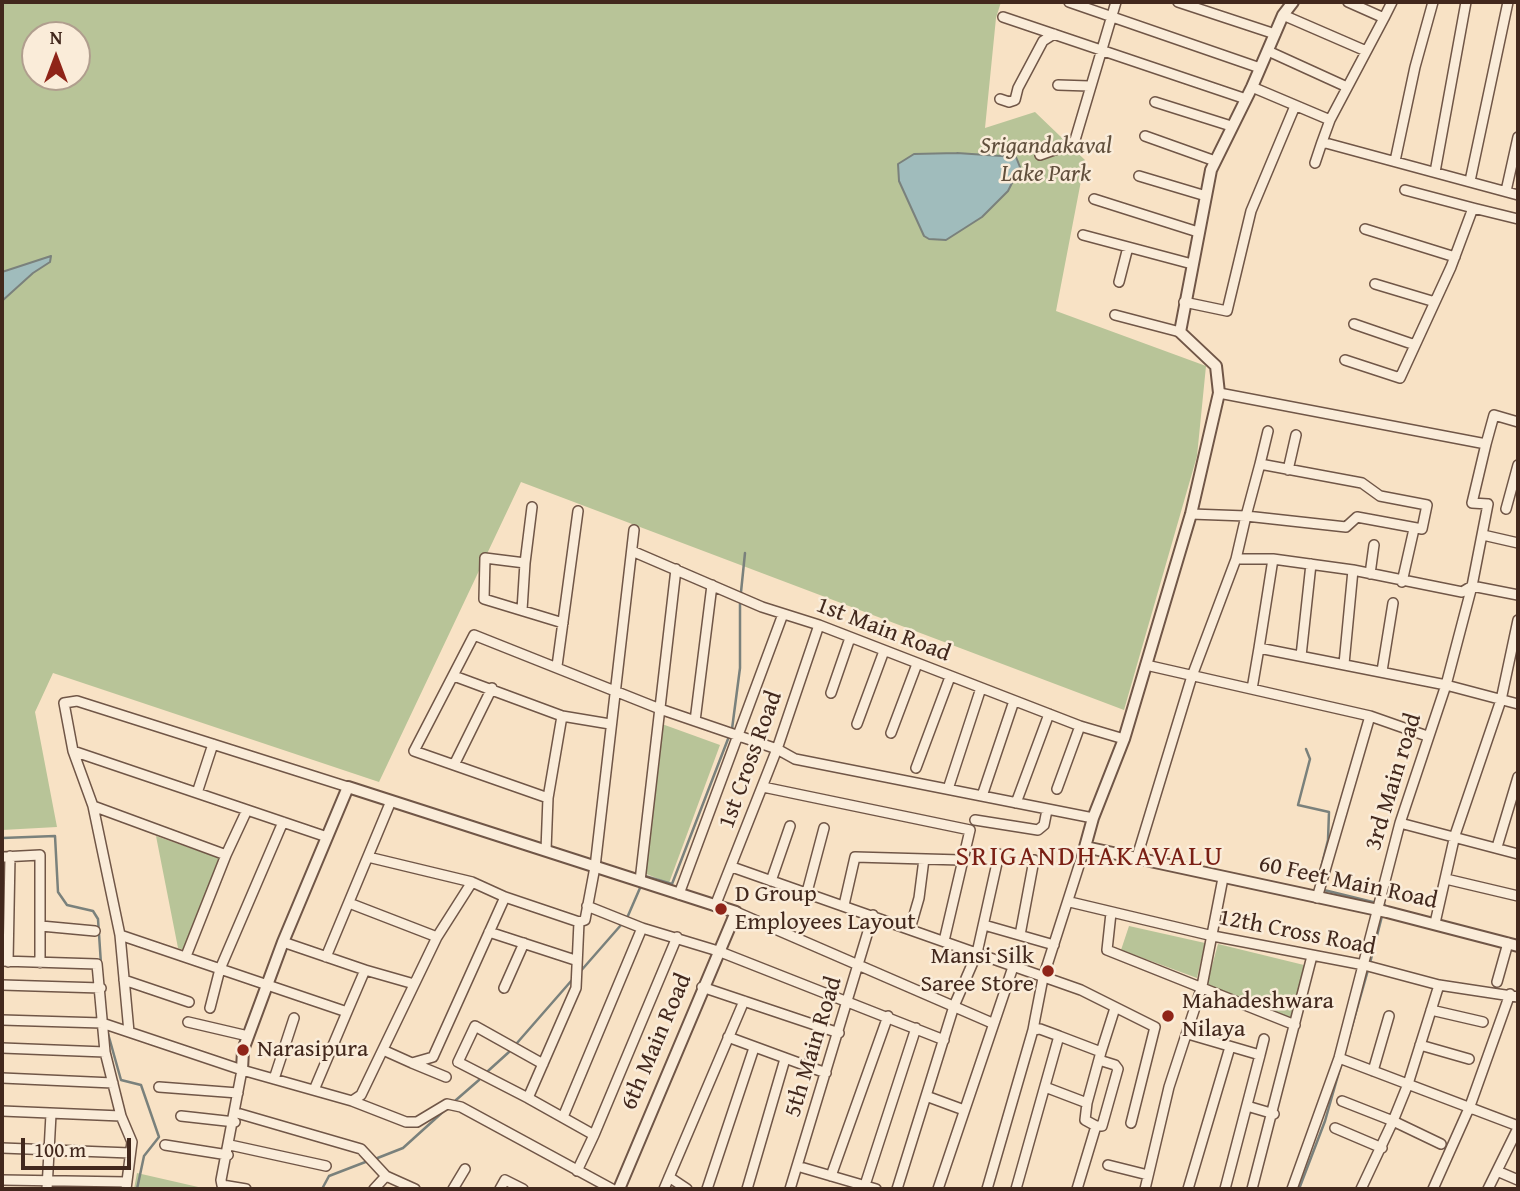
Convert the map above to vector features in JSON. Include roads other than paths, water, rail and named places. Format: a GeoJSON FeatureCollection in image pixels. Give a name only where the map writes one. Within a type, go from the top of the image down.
{"type":"FeatureCollection","features":[{"type":"Feature","properties":{"kind":"street"},"geometry":{"type":"LineString","coordinates":[[1069,2],[1261,68]]}},
{"type":"Feature","properties":{"kind":"street"},"geometry":{"type":"LineString","coordinates":[[1040,155],[1071,144],[1075,140],[1116,2]]}},
{"type":"Feature","properties":{"kind":"street"},"geometry":{"type":"LineString","coordinates":[[1348,2],[1384,18]]}},
{"type":"Feature","properties":{"kind":"street"},"geometry":{"type":"LineString","coordinates":[[1315,163],[1329,120],[1392,2]]}},
{"type":"Feature","properties":{"kind":"street"},"geometry":{"type":"LineString","coordinates":[[1395,161],[1415,67],[1433,2]]}},
{"type":"Feature","properties":{"kind":"street"},"geometry":{"type":"LineString","coordinates":[[1435,172],[1466,2]]}},
{"type":"Feature","properties":{"kind":"street"},"geometry":{"type":"LineString","coordinates":[[1469,181],[1508,2]]}},
{"type":"Feature","properties":{"kind":"street"},"geometry":{"type":"LineString","coordinates":[[1184,3],[1275,34]]}},
{"type":"Feature","properties":{"kind":"street"},"geometry":{"type":"LineString","coordinates":[[1180,332],[1198,232],[1215,161],[1261,68],[1289,3]]}},
{"type":"Feature","properties":{"kind":"street"},"geometry":{"type":"LineString","coordinates":[[1283,15],[1366,51]]}},
{"type":"Feature","properties":{"kind":"street"},"geometry":{"type":"LineString","coordinates":[[1003,17],[1246,99]]}},
{"type":"Feature","properties":{"kind":"street"},"geometry":{"type":"LineString","coordinates":[[1000,99],[1009,102],[1015,100],[1018,88],[1044,41],[1054,34]]}},
{"type":"Feature","properties":{"kind":"street"},"geometry":{"type":"LineString","coordinates":[[1268,51],[1347,87]]}},
{"type":"Feature","properties":{"kind":"street"},"geometry":{"type":"LineString","coordinates":[[1058,85],[1089,86]]}},
{"type":"Feature","properties":{"kind":"street"},"geometry":{"type":"LineString","coordinates":[[1252,87],[1329,120]]}},
{"type":"Feature","properties":{"kind":"street"},"geometry":{"type":"LineString","coordinates":[[1155,102],[1231,126]]}},
{"type":"Feature","properties":{"kind":"street"},"geometry":{"type":"LineString","coordinates":[[1184,302],[1227,311],[1251,211],[1295,106]]}},
{"type":"Feature","properties":{"kind":"street"},"geometry":{"type":"LineString","coordinates":[[1145,136],[1215,161]]}},
{"type":"Feature","properties":{"kind":"street"},"geometry":{"type":"LineString","coordinates":[[1506,191],[1518,137]]}},
{"type":"Feature","properties":{"kind":"street"},"geometry":{"type":"LineString","coordinates":[[1322,142],[1518,195]]}},
{"type":"Feature","properties":{"kind":"street"},"geometry":{"type":"LineString","coordinates":[[1139,176],[1206,196]]}},
{"type":"Feature","properties":{"kind":"street"},"geometry":{"type":"LineString","coordinates":[[1405,190],[1518,219]]}},
{"type":"Feature","properties":{"kind":"street"},"geometry":{"type":"LineString","coordinates":[[1094,200],[1198,232]]}},
{"type":"Feature","properties":{"kind":"street"},"geometry":{"type":"LineString","coordinates":[[1345,360],[1400,379],[1455,257],[1473,208]]}},
{"type":"Feature","properties":{"kind":"street"},"geometry":{"type":"LineString","coordinates":[[1365,229],[1455,257]]}},
{"type":"Feature","properties":{"kind":"street"},"geometry":{"type":"LineString","coordinates":[[1083,234],[1192,264]]}},
{"type":"Feature","properties":{"kind":"street"},"geometry":{"type":"LineString","coordinates":[[1119,282],[1128,247]]}},
{"type":"Feature","properties":{"kind":"street"},"geometry":{"type":"LineString","coordinates":[[1375,284],[1435,302]]}},
{"type":"Feature","properties":{"kind":"street"},"geometry":{"type":"LineString","coordinates":[[987,1189],[1033,1030],[1043,978],[1070,902],[1093,818],[1124,739],[1191,514],[1219,393],[1216,366],[1180,332],[1115,315]]}},
{"type":"Feature","properties":{"kind":"street"},"geometry":{"type":"LineString","coordinates":[[1354,324],[1415,345]]}},
{"type":"Feature","properties":{"kind":"street"},"geometry":{"type":"LineString","coordinates":[[1219,393],[1486,444],[1494,415],[1518,422]]}},
{"type":"Feature","properties":{"kind":"street"},"geometry":{"type":"LineString","coordinates":[[1136,860],[1192,676],[1236,559],[1268,431]]}},
{"type":"Feature","properties":{"kind":"street"},"geometry":{"type":"LineString","coordinates":[[1288,470],[1296,435]]}},
{"type":"Feature","properties":{"kind":"street","name":"3rd Main road"},"geometry":{"type":"LineString","coordinates":[[1296,1188],[1343,1059],[1400,823],[1446,685],[1472,586],[1488,505],[1472,503],[1486,444]]}},
{"type":"Feature","properties":{"kind":"street"},"geometry":{"type":"LineString","coordinates":[[1191,514],[1246,516],[1346,527],[1357,517],[1422,529],[1427,505],[1380,496],[1362,483],[1260,464]]}},
{"type":"Feature","properties":{"kind":"street"},"geometry":{"type":"LineString","coordinates":[[1506,509],[1518,465]]}},
{"type":"Feature","properties":{"kind":"street"},"geometry":{"type":"LineString","coordinates":[[523,610],[532,507]]}},
{"type":"Feature","properties":{"kind":"street"},"geometry":{"type":"LineString","coordinates":[[557,666],[578,511]]}},
{"type":"Feature","properties":{"kind":"street"},"geometry":{"type":"LineString","coordinates":[[1402,582],[1414,529]]}},
{"type":"Feature","properties":{"kind":"street"},"geometry":{"type":"LineString","coordinates":[[368,857],[472,882],[505,897],[579,922],[585,920],[595,867],[634,530]]}},
{"type":"Feature","properties":{"kind":"street"},"geometry":{"type":"LineString","coordinates":[[1483,535],[1518,543]]}},
{"type":"Feature","properties":{"kind":"street"},"geometry":{"type":"LineString","coordinates":[[1370,574],[1374,545]]}},
{"type":"Feature","properties":{"kind":"street","name":"1st Main Road"},"geometry":{"type":"LineString","coordinates":[[632,551],[783,614],[819,625],[1080,726],[1124,739]]}},
{"type":"Feature","properties":{"kind":"street"},"geometry":{"type":"LineString","coordinates":[[525,563],[485,558],[484,599],[563,623]]}},
{"type":"Feature","properties":{"kind":"street"},"geometry":{"type":"LineString","coordinates":[[1236,559],[1273,559],[1353,569],[1402,582],[1462,592],[1472,586],[1518,595]]}},
{"type":"Feature","properties":{"kind":"street"},"geometry":{"type":"LineString","coordinates":[[1252,689],[1273,559]]}},
{"type":"Feature","properties":{"kind":"street"},"geometry":{"type":"LineString","coordinates":[[1301,656],[1311,564]]}},
{"type":"Feature","properties":{"kind":"street"},"geometry":{"type":"LineString","coordinates":[[640,881],[676,569]]}},
{"type":"Feature","properties":{"kind":"street"},"geometry":{"type":"LineString","coordinates":[[1344,664],[1353,569]]}},
{"type":"Feature","properties":{"kind":"street"},"geometry":{"type":"LineString","coordinates":[[695,721],[712,585]]}},
{"type":"Feature","properties":{"kind":"street"},"geometry":{"type":"LineString","coordinates":[[1382,671],[1393,603]]}},
{"type":"Feature","properties":{"kind":"street"},"geometry":{"type":"LineString","coordinates":[[679,894],[783,614]]}},
{"type":"Feature","properties":{"kind":"street"},"geometry":{"type":"LineString","coordinates":[[1435,923],[1455,835],[1501,700],[1518,621]]}},
{"type":"Feature","properties":{"kind":"street","name":"1st Cross Road"},"geometry":{"type":"LineString","coordinates":[[715,906],[778,750],[819,625]]}},
{"type":"Feature","properties":{"kind":"street"},"geometry":{"type":"LineString","coordinates":[[548,798],[414,751],[474,635],[660,709],[778,750],[795,759],[1093,818]]}},
{"type":"Feature","properties":{"kind":"street"},"geometry":{"type":"LineString","coordinates":[[831,693],[850,638]]}},
{"type":"Feature","properties":{"kind":"street"},"geometry":{"type":"LineString","coordinates":[[1259,648],[1382,671],[1518,704]]}},
{"type":"Feature","properties":{"kind":"street"},"geometry":{"type":"LineString","coordinates":[[857,724],[884,651]]}},
{"type":"Feature","properties":{"kind":"street"},"geometry":{"type":"LineString","coordinates":[[891,733],[916,664]]}},
{"type":"Feature","properties":{"kind":"street"},"geometry":{"type":"LineString","coordinates":[[1146,666],[1370,716],[1427,736]]}},
{"type":"Feature","properties":{"kind":"street"},"geometry":{"type":"LineString","coordinates":[[454,676],[562,716],[610,724]]}},
{"type":"Feature","properties":{"kind":"street"},"geometry":{"type":"LineString","coordinates":[[916,768],[950,677]]}},
{"type":"Feature","properties":{"kind":"street"},"geometry":{"type":"LineString","coordinates":[[454,765],[492,688]]}},
{"type":"Feature","properties":{"kind":"street"},"geometry":{"type":"LineString","coordinates":[[948,789],[981,688]]}},
{"type":"Feature","properties":{"kind":"street"},"geometry":{"type":"LineString","coordinates":[[128,1031],[120,935],[93,806],[73,751],[64,711],[64,703],[70,700],[736,912],[992,1023]]}},
{"type":"Feature","properties":{"kind":"street"},"geometry":{"type":"LineString","coordinates":[[982,796],[1014,701]]}},
{"type":"Feature","properties":{"kind":"street"},"geometry":{"type":"LineString","coordinates":[[1016,803],[1049,714]]}},
{"type":"Feature","properties":{"kind":"street"},"geometry":{"type":"LineString","coordinates":[[546,850],[548,798],[562,716]]}},
{"type":"Feature","properties":{"kind":"street"},"geometry":{"type":"LineString","coordinates":[[1319,892],[1370,716]]}},
{"type":"Feature","properties":{"kind":"street"},"geometry":{"type":"LineString","coordinates":[[1057,789],[1080,726]]}},
{"type":"Feature","properties":{"kind":"street"},"geometry":{"type":"LineString","coordinates":[[197,793],[213,744]]}},
{"type":"Feature","properties":{"kind":"street"},"geometry":{"type":"LineString","coordinates":[[73,751],[327,837]]}},
{"type":"Feature","properties":{"kind":"street"},"geometry":{"type":"LineString","coordinates":[[1497,848],[1518,777]]}},
{"type":"Feature","properties":{"kind":"street"},"geometry":{"type":"LineString","coordinates":[[245,1189],[222,1185],[236,1117],[243,1050],[283,942],[348,787]]}},
{"type":"Feature","properties":{"kind":"street"},"geometry":{"type":"LineString","coordinates":[[763,787],[970,830],[944,941]]}},
{"type":"Feature","properties":{"kind":"street"},"geometry":{"type":"LineString","coordinates":[[326,957],[391,801]]}},
{"type":"Feature","properties":{"kind":"street"},"geometry":{"type":"LineString","coordinates":[[93,806],[226,855]]}},
{"type":"Feature","properties":{"kind":"street"},"geometry":{"type":"LineString","coordinates":[[186,956],[247,810]]}},
{"type":"Feature","properties":{"kind":"street"},"geometry":{"type":"LineString","coordinates":[[975,820],[1038,830],[1044,825],[1047,810]]}},
{"type":"Feature","properties":{"kind":"street"},"geometry":{"type":"LineString","coordinates":[[210,1008],[220,969],[283,822]]}},
{"type":"Feature","properties":{"kind":"street"},"geometry":{"type":"LineString","coordinates":[[1400,823],[1455,835],[1518,854]]}},
{"type":"Feature","properties":{"kind":"street"},"geometry":{"type":"LineString","coordinates":[[771,881],[790,826]]}},
{"type":"Feature","properties":{"kind":"street"},"geometry":{"type":"LineString","coordinates":[[807,892],[824,828]]}},
{"type":"Feature","properties":{"kind":"street","name":"60 Feet Main Road"},"geometry":{"type":"LineString","coordinates":[[1085,847],[1223,878],[1319,892],[1513,944]]}},
{"type":"Feature","properties":{"kind":"street"},"geometry":{"type":"LineString","coordinates":[[897,1189],[954,1006],[977,953],[999,854]]}},
{"type":"Feature","properties":{"kind":"street"},"geometry":{"type":"LineString","coordinates":[[2,1180],[48,1185],[126,1186],[131,1137],[121,1116],[105,1052],[97,964],[40,963],[5,961],[6,856],[40,855],[40,963]]}},
{"type":"Feature","properties":{"kind":"street"},"geometry":{"type":"LineString","coordinates":[[844,905],[855,857],[961,860]]}},
{"type":"Feature","properties":{"kind":"street"},"geometry":{"type":"LineString","coordinates":[[910,929],[919,898],[924,859]]}},
{"type":"Feature","properties":{"kind":"street"},"geometry":{"type":"LineString","coordinates":[[1020,935],[1034,860]]}},
{"type":"Feature","properties":{"kind":"street"},"geometry":{"type":"LineString","coordinates":[[732,867],[1082,990],[1156,1027],[1131,1122]]}},
{"type":"Feature","properties":{"kind":"street"},"geometry":{"type":"LineString","coordinates":[[1145,1189],[1169,1087],[1202,986],[1223,878]]}},
{"type":"Feature","properties":{"kind":"street"},"geometry":{"type":"LineString","coordinates":[[1446,879],[1518,896]]}},
{"type":"Feature","properties":{"kind":"street"},"geometry":{"type":"LineString","coordinates":[[352,1101],[361,1095],[437,937],[472,882]]}},
{"type":"Feature","properties":{"kind":"street"},"geometry":{"type":"LineString","coordinates":[[412,1062],[433,1057],[505,897]]}},
{"type":"Feature","properties":{"kind":"street","name":"12th Cross Road"},"geometry":{"type":"LineString","coordinates":[[1070,902],[1213,936],[1364,965],[1438,985],[1514,995]]}},
{"type":"Feature","properties":{"kind":"street"},"geometry":{"type":"LineString","coordinates":[[349,903],[437,937]]}},
{"type":"Feature","properties":{"kind":"street"},"geometry":{"type":"LineString","coordinates":[[586,906],[642,928],[718,951],[944,1040]]}},
{"type":"Feature","properties":{"kind":"street","name":"6th Main Road"},"geometry":{"type":"LineString","coordinates":[[619,1189],[702,987],[736,912]]}},
{"type":"Feature","properties":{"kind":"street"},"geometry":{"type":"LineString","coordinates":[[1111,912],[1107,950],[1296,1025]]}},
{"type":"Feature","properties":{"kind":"street","name":"5th Main Road"},"geometry":{"type":"LineString","coordinates":[[790,1189],[873,915]]}},
{"type":"Feature","properties":{"kind":"street"},"geometry":{"type":"LineString","coordinates":[[528,1098],[576,988],[575,960],[579,922]]}},
{"type":"Feature","properties":{"kind":"street"},"geometry":{"type":"LineString","coordinates":[[984,925],[1054,945]]}},
{"type":"Feature","properties":{"kind":"street"},"geometry":{"type":"LineString","coordinates":[[41,926],[95,931]]}},
{"type":"Feature","properties":{"kind":"street"},"geometry":{"type":"LineString","coordinates":[[563,1117],[642,928]]}},
{"type":"Feature","properties":{"kind":"street"},"geometry":{"type":"LineString","coordinates":[[489,932],[575,960]]}},
{"type":"Feature","properties":{"kind":"street"},"geometry":{"type":"LineString","coordinates":[[120,935],[347,1012]]}},
{"type":"Feature","properties":{"kind":"street"},"geometry":{"type":"LineString","coordinates":[[577,1171],[677,937]]}},
{"type":"Feature","properties":{"kind":"street"},"geometry":{"type":"LineString","coordinates":[[283,942],[414,984]]}},
{"type":"Feature","properties":{"kind":"street"},"geometry":{"type":"LineString","coordinates":[[504,988],[524,943]]}},
{"type":"Feature","properties":{"kind":"street"},"geometry":{"type":"LineString","coordinates":[[1497,982],[1513,944]]}},
{"type":"Feature","properties":{"kind":"street"},"geometry":{"type":"LineString","coordinates":[[1252,1189],[1274,1114],[1312,956]]}},
{"type":"Feature","properties":{"kind":"street"},"geometry":{"type":"LineString","coordinates":[[938,1189],[1013,967]]}},
{"type":"Feature","properties":{"kind":"street"},"geometry":{"type":"LineString","coordinates":[[314,1090],[365,970]]}},
{"type":"Feature","properties":{"kind":"street"},"geometry":{"type":"LineString","coordinates":[[124,980],[189,1002]]}},
{"type":"Feature","properties":{"kind":"street"},"geometry":{"type":"LineString","coordinates":[[2,985],[101,988]]}},
{"type":"Feature","properties":{"kind":"street"},"geometry":{"type":"LineString","coordinates":[[1361,1189],[1382,1148],[1408,1084],[1438,985]]}},
{"type":"Feature","properties":{"kind":"street"},"geometry":{"type":"LineString","coordinates":[[702,987],[839,1033]]}},
{"type":"Feature","properties":{"kind":"street"},"geometry":{"type":"LineString","coordinates":[[1433,1189],[1470,1106],[1514,995]]}},
{"type":"Feature","properties":{"kind":"street"},"geometry":{"type":"LineString","coordinates":[[664,1189],[744,1001]]}},
{"type":"Feature","properties":{"kind":"street"},"geometry":{"type":"LineString","coordinates":[[1033,1030],[1059,1036],[1100,1056],[1118,1069],[1102,1126],[1085,1120],[1087,1103],[1100,1056],[1115,1008]]}},
{"type":"Feature","properties":{"kind":"street"},"geometry":{"type":"LineString","coordinates":[[1431,1010],[1483,1022]]}},
{"type":"Feature","properties":{"kind":"street"},"geometry":{"type":"LineString","coordinates":[[831,1176],[888,1016]]}},
{"type":"Feature","properties":{"kind":"street"},"geometry":{"type":"LineString","coordinates":[[1373,1071],[1388,1016]]}},
{"type":"Feature","properties":{"kind":"street"},"geometry":{"type":"LineString","coordinates":[[274,1079],[295,1018]]}},
{"type":"Feature","properties":{"kind":"street"},"geometry":{"type":"LineString","coordinates":[[2,1020],[102,1023],[242,1070],[352,1101],[407,1122],[417,1122],[447,1104],[461,1107],[612,1189]]}},
{"type":"Feature","properties":{"kind":"street"},"geometry":{"type":"LineString","coordinates":[[188,1022],[248,1037]]}},
{"type":"Feature","properties":{"kind":"street"},"geometry":{"type":"LineString","coordinates":[[543,1064],[475,1026],[457,1062],[594,1135]]}},
{"type":"Feature","properties":{"kind":"street"},"geometry":{"type":"LineString","coordinates":[[865,1185],[916,1028]]}},
{"type":"Feature","properties":{"kind":"street"},"geometry":{"type":"LineString","coordinates":[[1188,1034],[1260,1055]]}},
{"type":"Feature","properties":{"kind":"street"},"geometry":{"type":"LineString","coordinates":[[1016,1189],[1059,1036]]}},
{"type":"Feature","properties":{"kind":"street"},"geometry":{"type":"LineString","coordinates":[[728,1037],[826,1073]]}},
{"type":"Feature","properties":{"kind":"street"},"geometry":{"type":"LineString","coordinates":[[1225,1189],[1264,1039]]}},
{"type":"Feature","properties":{"kind":"street"},"geometry":{"type":"LineString","coordinates":[[1420,1045],[1469,1059]]}},
{"type":"Feature","properties":{"kind":"street"},"geometry":{"type":"LineString","coordinates":[[1188,1189],[1230,1047]]}},
{"type":"Feature","properties":{"kind":"street"},"geometry":{"type":"LineString","coordinates":[[2,1048],[105,1052]]}},
{"type":"Feature","properties":{"kind":"street"},"geometry":{"type":"LineString","coordinates":[[707,1189],[754,1048]]}},
{"type":"Feature","properties":{"kind":"street"},"geometry":{"type":"LineString","coordinates":[[383,1050],[446,1077]]}},
{"type":"Feature","properties":{"kind":"street"},"geometry":{"type":"LineString","coordinates":[[747,1189],[785,1059]]}},
{"type":"Feature","properties":{"kind":"street"},"geometry":{"type":"LineString","coordinates":[[1343,1059],[1470,1106],[1518,1127],[1488,1189]]}},
{"type":"Feature","properties":{"kind":"street"},"geometry":{"type":"LineString","coordinates":[[2,1078],[113,1083]]}},
{"type":"Feature","properties":{"kind":"street"},"geometry":{"type":"LineString","coordinates":[[159,1087],[238,1093]]}},
{"type":"Feature","properties":{"kind":"street"},"geometry":{"type":"LineString","coordinates":[[1045,1087],[1087,1103]]}},
{"type":"Feature","properties":{"kind":"street"},"geometry":{"type":"LineString","coordinates":[[926,1096],[964,1110]]}},
{"type":"Feature","properties":{"kind":"street"},"geometry":{"type":"LineString","coordinates":[[1342,1101],[1441,1144]]}},
{"type":"Feature","properties":{"kind":"street"},"geometry":{"type":"LineString","coordinates":[[1247,1106],[1274,1114]]}},
{"type":"Feature","properties":{"kind":"street"},"geometry":{"type":"LineString","coordinates":[[2,1111],[121,1116]]}},
{"type":"Feature","properties":{"kind":"street"},"geometry":{"type":"LineString","coordinates":[[48,1185],[51,1114]]}},
{"type":"Feature","properties":{"kind":"street"},"geometry":{"type":"LineString","coordinates":[[181,1116],[236,1117],[361,1149],[386,1176],[415,1189]]}},
{"type":"Feature","properties":{"kind":"street"},"geometry":{"type":"LineString","coordinates":[[1077,1189],[1096,1126]]}},
{"type":"Feature","properties":{"kind":"street"},"geometry":{"type":"LineString","coordinates":[[1335,1128],[1382,1148]]}},
{"type":"Feature","properties":{"kind":"street"},"geometry":{"type":"LineString","coordinates":[[165,1145],[229,1150],[326,1166]]}},
{"type":"Feature","properties":{"kind":"street"},"geometry":{"type":"LineString","coordinates":[[2,1147],[130,1153]]}},
{"type":"Feature","properties":{"kind":"street"},"geometry":{"type":"LineString","coordinates":[[1108,1165],[1148,1175]]}},
{"type":"Feature","properties":{"kind":"street"},"geometry":{"type":"LineString","coordinates":[[797,1166],[876,1189]]}},
{"type":"Feature","properties":{"kind":"street"},"geometry":{"type":"LineString","coordinates":[[453,1189],[465,1169]]}},
{"type":"Feature","properties":{"kind":"street"},"geometry":{"type":"LineString","coordinates":[[1497,1171],[1518,1180]]}},
{"type":"Feature","properties":{"kind":"street"},"geometry":{"type":"LineString","coordinates":[[374,1189],[386,1176]]}},
{"type":"Feature","properties":{"kind":"street"},"geometry":{"type":"LineString","coordinates":[[669,1177],[688,1189]]}},
{"type":"Feature","properties":{"kind":"street"},"geometry":{"type":"LineString","coordinates":[[500,1189],[505,1180],[523,1189]]}},
{"type":"Feature","properties":{"kind":"water"},"geometry":{"type":"Polygon","coordinates":[[[957,153],[1016,157],[1020,167],[1008,191],[982,217],[946,240],[929,239],[924,236],[899,181],[898,164],[914,154],[957,153]]]}},
{"type":"Feature","properties":{"kind":"water"},"geometry":{"type":"Polygon","coordinates":[[[51,256],[50,262],[33,273],[2,301],[2,272],[51,256]]]}},
{"type":"Feature","properties":{"kind":"waterway"},"geometry":{"type":"LineString","coordinates":[[741,592],[745,553]]}},
{"type":"Feature","properties":{"kind":"waterway"},"geometry":{"type":"LineString","coordinates":[[732,729],[740,668],[740,604]]}},
{"type":"Feature","properties":{"kind":"waterway"},"geometry":{"type":"LineString","coordinates":[[645,876],[672,884],[728,739]]}},
{"type":"Feature","properties":{"kind":"waterway"},"geometry":{"type":"LineString","coordinates":[[1306,749],[1310,759],[1298,805],[1329,812],[1328,840],[1319,876]]}},
{"type":"Feature","properties":{"kind":"waterway"},"geometry":{"type":"LineString","coordinates":[[2,838],[55,836],[58,892],[67,905],[93,911],[98,919],[101,964]]}},
{"type":"Feature","properties":{"kind":"waterway"},"geometry":{"type":"LineString","coordinates":[[627,918],[640,888]]}},
{"type":"Feature","properties":{"kind":"waterway"},"geometry":{"type":"LineString","coordinates":[[1324,890],[1385,905],[1384,909]]}},
{"type":"Feature","properties":{"kind":"waterway"},"geometry":{"type":"LineString","coordinates":[[1370,963],[1382,916]]}},
{"type":"Feature","properties":{"kind":"waterway"},"geometry":{"type":"LineString","coordinates":[[579,973],[621,925]]}},
{"type":"Feature","properties":{"kind":"waterway"},"geometry":{"type":"LineString","coordinates":[[1299,1189],[1325,1121],[1368,970]]}},
{"type":"Feature","properties":{"kind":"waterway"},"geometry":{"type":"LineString","coordinates":[[517,1043],[572,980]]}},
{"type":"Feature","properties":{"kind":"waterway"},"geometry":{"type":"LineString","coordinates":[[107,1030],[121,1080],[141,1085],[159,1137],[144,1156],[137,1189]]}},
{"type":"Feature","properties":{"kind":"waterway"},"geometry":{"type":"LineString","coordinates":[[488,1071],[509,1052]]}},
{"type":"Feature","properties":{"kind":"waterway"},"geometry":{"type":"LineString","coordinates":[[456,1100],[479,1080]]}},
{"type":"Feature","properties":{"kind":"waterway"},"geometry":{"type":"LineString","coordinates":[[375,1159],[403,1148],[445,1110]]}},
{"type":"Feature","properties":{"kind":"waterway"},"geometry":{"type":"LineString","coordinates":[[322,1189],[329,1176],[368,1161]]}},
{"type":"Feature","properties":{"kind":"place","name":"D Group Employees Layout"},"geometry":{"type":"Point","coordinates":[721,909]}},
{"type":"Feature","properties":{"kind":"place","name":"Mansi Silk Saree Store"},"geometry":{"type":"Point","coordinates":[1048,971]}},
{"type":"Feature","properties":{"kind":"place","name":"Mahadeshwara Nilaya"},"geometry":{"type":"Point","coordinates":[1168,1016]}},
{"type":"Feature","properties":{"kind":"place","name":"Narasipura"},"geometry":{"type":"Point","coordinates":[243,1050]}},
{"type":"Feature","properties":{"kind":"district","name":"SRIGANDHAKAVALU"},"geometry":{"type":"Point","coordinates":[1090,858]}},
{"type":"Feature","properties":{"kind":"park label","name":"Srigandakaval Lake Park"},"geometry":{"type":"Point","coordinates":[1046,161]}}]}
